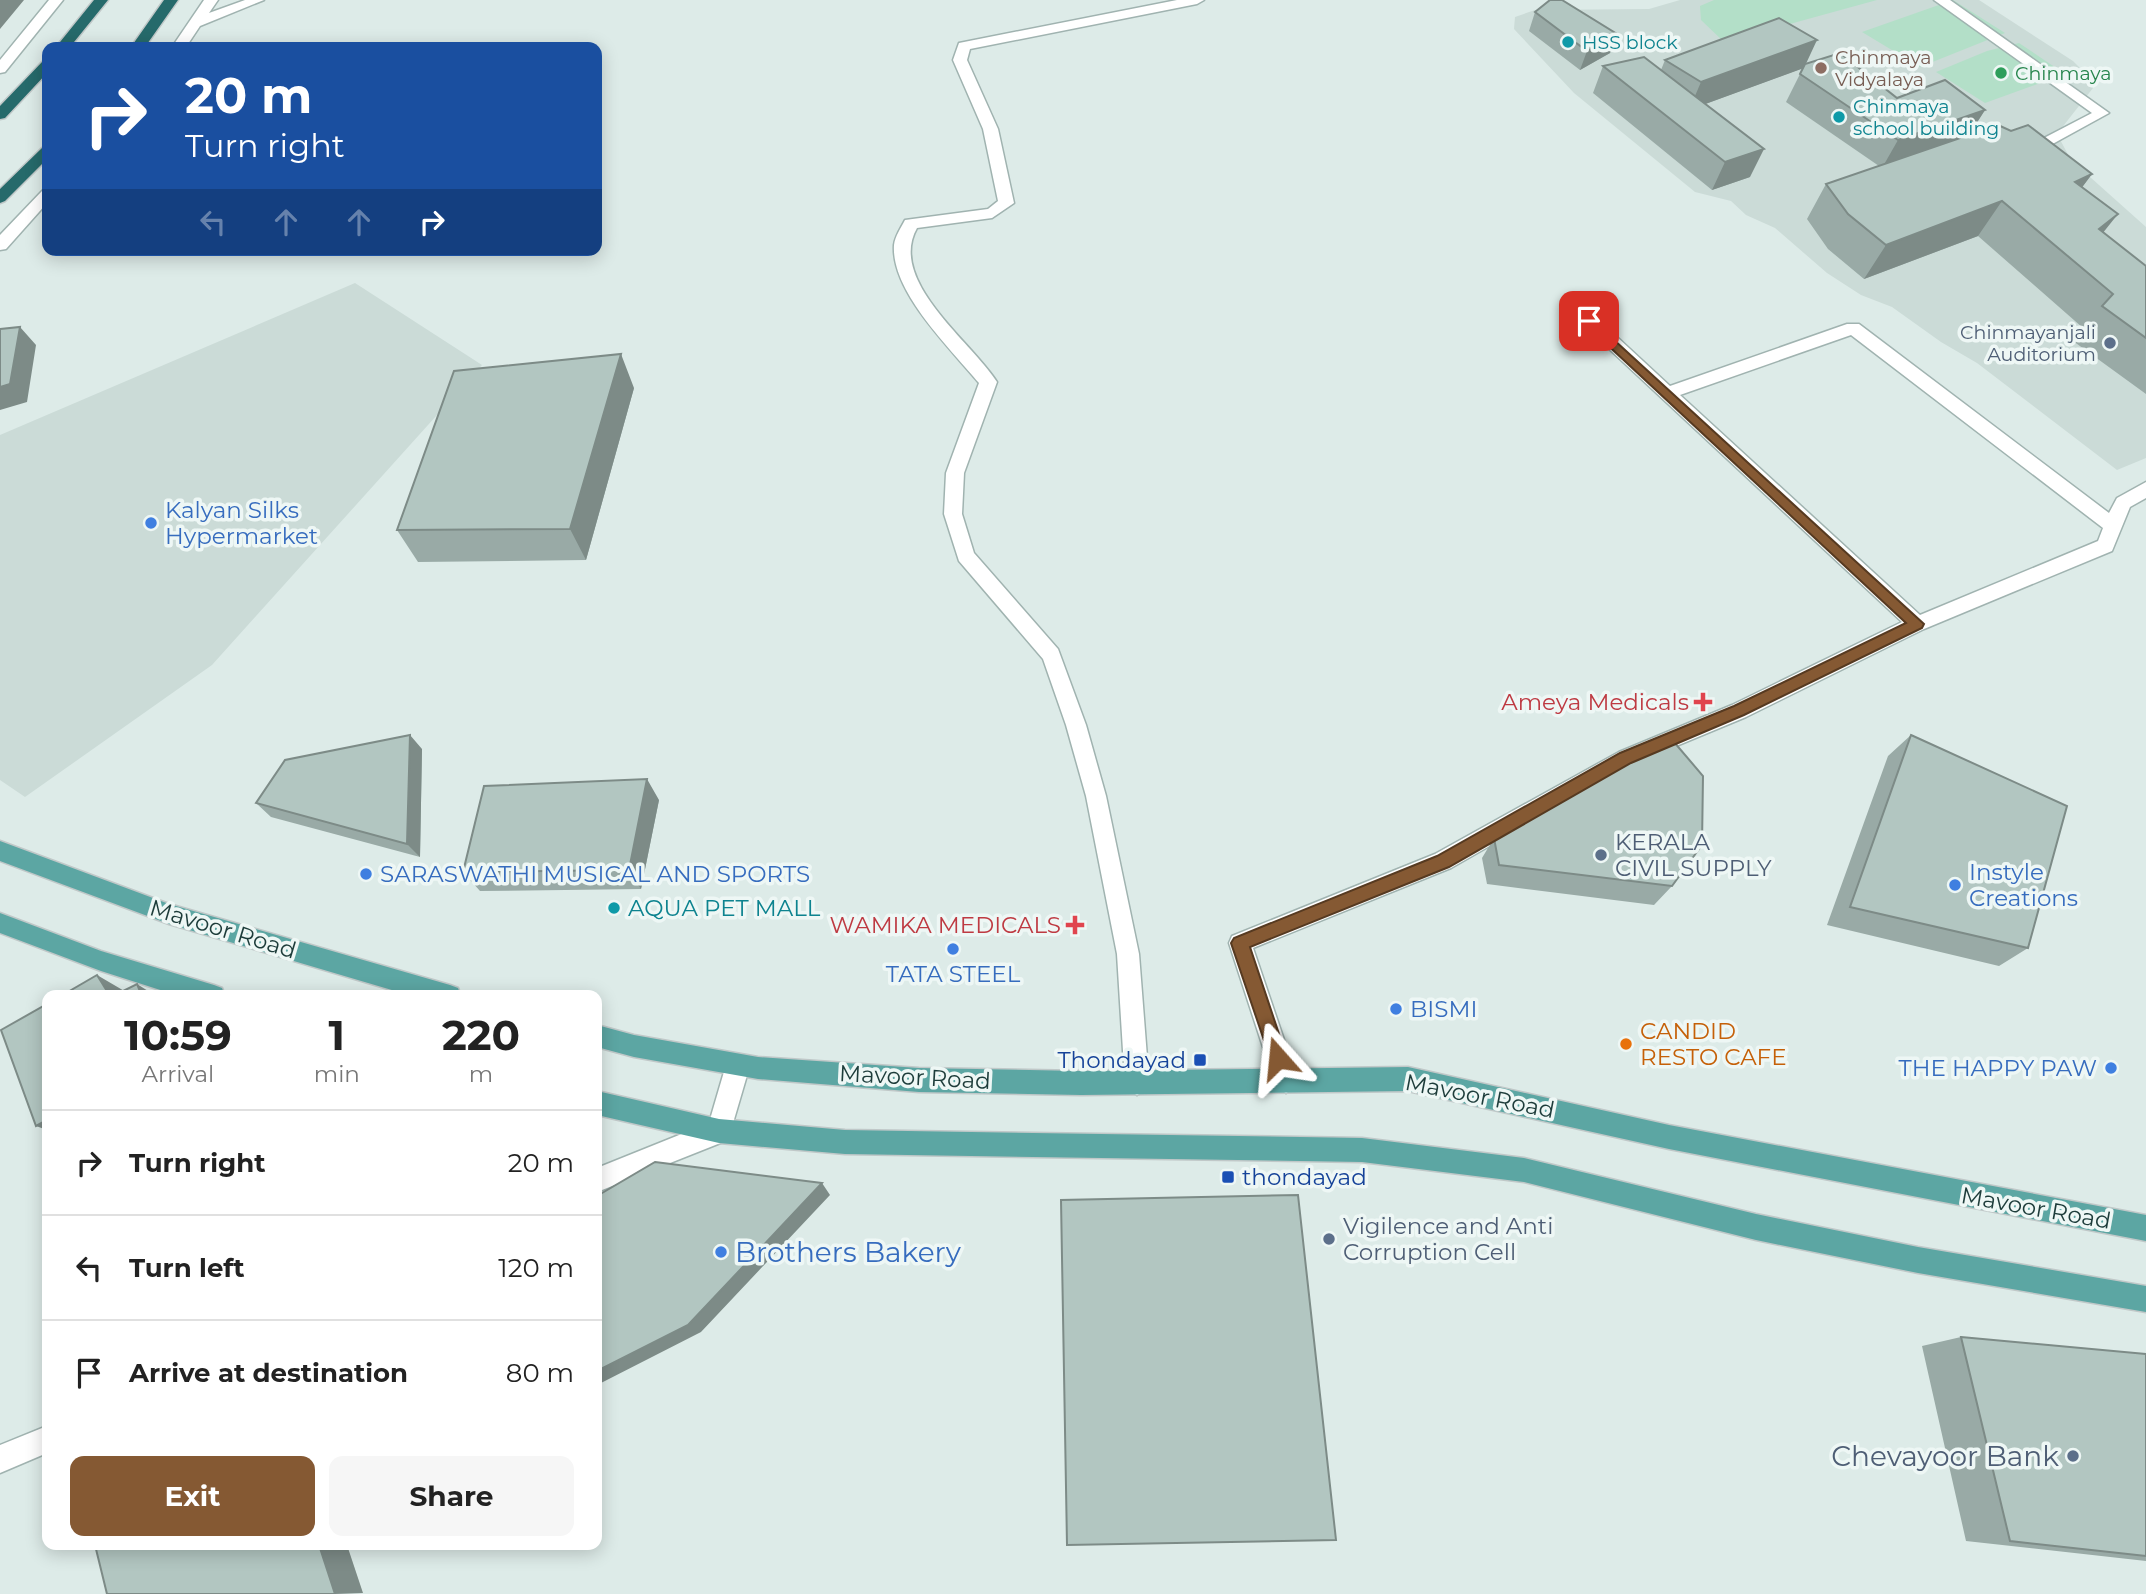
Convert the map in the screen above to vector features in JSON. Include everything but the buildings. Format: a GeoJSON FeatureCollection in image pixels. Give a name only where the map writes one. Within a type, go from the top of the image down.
{"type":"FeatureCollection","features":[{"type":"Feature","properties":{"kind":"highway"},"geometry":{"type":"LineString","coordinates":[[67,42],[101,0]]}},
{"type":"Feature","properties":{"kind":"highway"},"geometry":{"type":"LineString","coordinates":[[142,42],[171,0]]}},
{"type":"Feature","properties":{"kind":"highway"},"geometry":{"type":"LineString","coordinates":[[0,116],[42,70]]}},
{"type":"Feature","properties":{"kind":"highway"},"geometry":{"type":"LineString","coordinates":[[0,198],[42,156]]}},
{"type":"Feature","properties":{"kind":"main road","name":"Mavoor Road"},"geometry":{"type":"LineString","coordinates":[[0,851],[169,914],[429,990]]}},
{"type":"Feature","properties":{"kind":"main road"},"geometry":{"type":"LineString","coordinates":[[0,923],[101,961],[195,990]]}},
{"type":"Feature","properties":{"kind":"main road","name":"Mavoor Road"},"geometry":{"type":"LineString","coordinates":[[602,1037],[738,1065],[919,1080],[1137,1083],[1408,1079],[1696,1142],[2146,1228]]}},
{"type":"Feature","properties":{"kind":"main road"},"geometry":{"type":"LineString","coordinates":[[602,1104],[719,1130],[845,1143],[1362,1150],[1524,1170],[1756,1227],[1918,1260],[2146,1299]]}},
{"type":"Feature","properties":{"kind":"street"},"geometry":{"type":"LineString","coordinates":[[0,69],[56,0]]}},
{"type":"Feature","properties":{"kind":"street"},"geometry":{"type":"LineString","coordinates":[[182,42],[211,0]]}},
{"type":"Feature","properties":{"kind":"street"},"geometry":{"type":"LineString","coordinates":[[195,23],[257,0]]}},
{"type":"Feature","properties":{"kind":"street"},"geometry":{"type":"LineString","coordinates":[[1137,1083],[1128,954],[1096,796],[1076,725],[1051,655],[966,556],[953,514],[955,473],[988,382],[934,315],[905,273],[901,244],[911,224],[992,213],[1006,203],[1003,176],[991,126],[960,60],[964,46],[1197,0]]}},
{"type":"Feature","properties":{"kind":"street"},"geometry":{"type":"LineString","coordinates":[[1941,0],[2102,113],[2021,156],[2031,165]]}},
{"type":"Feature","properties":{"kind":"street"},"geometry":{"type":"LineString","coordinates":[[0,245],[42,199]]}},
{"type":"Feature","properties":{"kind":"street"},"geometry":{"type":"LineString","coordinates":[[1570,303],[1917,624]]}},
{"type":"Feature","properties":{"kind":"street"},"geometry":{"type":"LineString","coordinates":[[1667,393],[1853,328],[2113,526]]}},
{"type":"Feature","properties":{"kind":"street"},"geometry":{"type":"LineString","coordinates":[[1286,1081],[1240,943],[1443,861],[1626,758],[1739,711],[1917,624],[2105,546],[2123,503],[2146,489]]}},
{"type":"Feature","properties":{"kind":"street"},"geometry":{"type":"LineString","coordinates":[[602,1178],[719,1130],[738,1065]]}},
{"type":"Feature","properties":{"kind":"street"},"geometry":{"type":"LineString","coordinates":[[0,1459],[42,1442]]}},
{"type":"Feature","properties":{"kind":"shaded area"},"geometry":{"type":"Polygon","coordinates":[[[1680,0],[1979,0],[2073,61],[2088,76],[2093,88],[2057,134],[2071,160],[2146,227],[2146,458],[2117,470],[1977,363],[1941,342],[1892,307],[1861,295],[1827,273],[1775,228],[1746,215],[1731,201],[1695,192],[1574,93],[1514,29],[1515,17],[1535,10],[1649,9],[1680,0]]]}},
{"type":"Feature","properties":{"kind":"shaded area"},"geometry":{"type":"Polygon","coordinates":[[[355,283],[482,365],[212,665],[25,797],[0,780],[0,435],[355,283]]]}},
{"type":"Feature","properties":{"kind":"green space"},"geometry":{"type":"Polygon","coordinates":[[[1714,0],[1877,0],[1724,42],[1701,20],[1700,6],[1714,0]]]}},
{"type":"Feature","properties":{"kind":"green space"},"geometry":{"type":"Polygon","coordinates":[[[1953,0],[2005,33],[1920,67],[1862,32],[1953,0]]]}},
{"type":"Feature","properties":{"kind":"green space","name":"Chinmaya"},"geometry":{"type":"Polygon","coordinates":[[[2019,43],[2065,74],[1985,103],[1936,72],[1987,51],[2019,43]]]}},
{"type":"Feature","properties":{"kind":"place","name":"HSS block"},"geometry":{"type":"Point","coordinates":[1568,42]}},
{"type":"Feature","properties":{"kind":"place","name":"Chinmaya Vidyalaya"},"geometry":{"type":"Point","coordinates":[1821,68]}},
{"type":"Feature","properties":{"kind":"place","name":"Chinmaya"},"geometry":{"type":"Point","coordinates":[2001,73]}},
{"type":"Feature","properties":{"kind":"place","name":"Chinmaya school building"},"geometry":{"type":"Point","coordinates":[1839,117]}},
{"type":"Feature","properties":{"kind":"place","name":"Chinmayanjali Auditorium"},"geometry":{"type":"Point","coordinates":[2110,343]}},
{"type":"Feature","properties":{"kind":"place","name":"Kalyan Silks Hypermarket"},"geometry":{"type":"Point","coordinates":[151,523]}},
{"type":"Feature","properties":{"kind":"place","name":"Ameya Medicals"},"geometry":{"type":"Point","coordinates":[1703,702]}},
{"type":"Feature","properties":{"kind":"place","name":"KERALA CIVIL SUPPLY"},"geometry":{"type":"Point","coordinates":[1601,855]}},
{"type":"Feature","properties":{"kind":"place","name":"SARASWATHI MUSICAL AND SPORTS"},"geometry":{"type":"Point","coordinates":[366,874]}},
{"type":"Feature","properties":{"kind":"place","name":"Instyle Creations"},"geometry":{"type":"Point","coordinates":[1955,885]}},
{"type":"Feature","properties":{"kind":"place","name":"AQUA PET MALL"},"geometry":{"type":"Point","coordinates":[614,908]}},
{"type":"Feature","properties":{"kind":"place","name":"WAMIKA MEDICALS"},"geometry":{"type":"Point","coordinates":[1075,925]}},
{"type":"Feature","properties":{"kind":"place","name":"TATA STEEL"},"geometry":{"type":"Point","coordinates":[953,949]}},
{"type":"Feature","properties":{"kind":"place","name":"BISMI"},"geometry":{"type":"Point","coordinates":[1396,1009]}},
{"type":"Feature","properties":{"kind":"place","name":"CANDID RESTO CAFE"},"geometry":{"type":"Point","coordinates":[1626,1044]}},
{"type":"Feature","properties":{"kind":"place","name":"Thondayad"},"geometry":{"type":"Point","coordinates":[1200,1060]}},
{"type":"Feature","properties":{"kind":"place","name":"THE HAPPY PAW"},"geometry":{"type":"Point","coordinates":[2111,1068]}},
{"type":"Feature","properties":{"kind":"place","name":"thondayad"},"geometry":{"type":"Point","coordinates":[1228,1177]}},
{"type":"Feature","properties":{"kind":"place","name":"Vigilence and Anti Corruption Cell"},"geometry":{"type":"Point","coordinates":[1329,1239]}},
{"type":"Feature","properties":{"kind":"place","name":"Brothers Bakery"},"geometry":{"type":"Point","coordinates":[721,1252]}},
{"type":"Feature","properties":{"kind":"place","name":"Chevayoor Bank"},"geometry":{"type":"Point","coordinates":[2073,1456]}},
{"type":"Feature","properties":{"kind":"route"},"geometry":{"type":"LineString","coordinates":[[1278,1058],[1240,943],[1443,861],[1626,758],[1739,711],[1917,624],[1589,321]]}}]}
